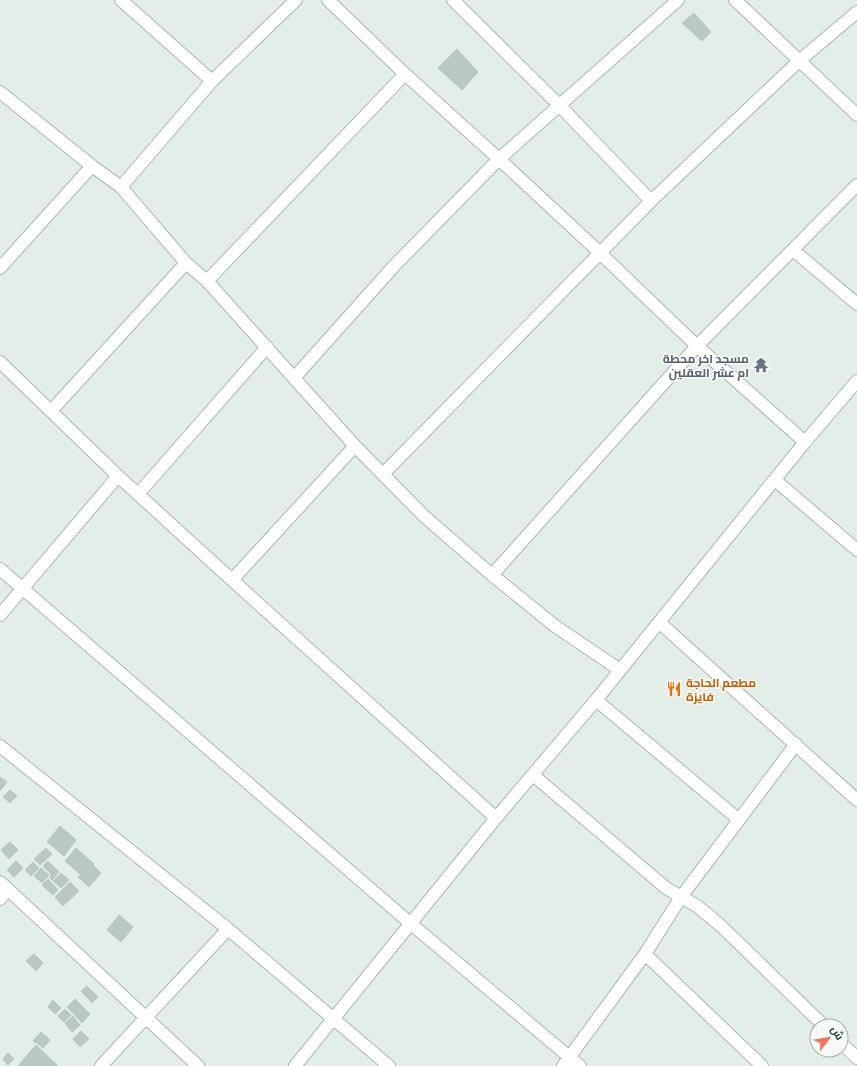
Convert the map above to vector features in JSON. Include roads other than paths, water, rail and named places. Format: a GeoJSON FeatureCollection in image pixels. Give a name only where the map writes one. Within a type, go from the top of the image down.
{"type":"FeatureCollection","features":[{"type":"Feature","properties":{"kind":"street"},"geometry":{"type":"LineString","coordinates":[[121,0],[212,81]]}},
{"type":"Feature","properties":{"kind":"street"},"geometry":{"type":"LineString","coordinates":[[121,187],[212,81],[296,0]]}},
{"type":"Feature","properties":{"kind":"street"},"geometry":{"type":"LineString","coordinates":[[328,0],[405,74],[600,252],[697,346],[805,442]]}},
{"type":"Feature","properties":{"kind":"street"},"geometry":{"type":"LineString","coordinates":[[453,0],[559,105],[651,201]]}},
{"type":"Feature","properties":{"kind":"street"},"geometry":{"type":"LineString","coordinates":[[294,378],[394,266],[499,159],[678,0]]}},
{"type":"Feature","properties":{"kind":"street"},"geometry":{"type":"LineString","coordinates":[[735,0],[857,115]]}},
{"type":"Feature","properties":{"kind":"street"},"geometry":{"type":"LineString","coordinates":[[384,474],[651,201],[799,61],[857,12]]}},
{"type":"Feature","properties":{"kind":"street"},"geometry":{"type":"LineString","coordinates":[[207,281],[405,74]]}},
{"type":"Feature","properties":{"kind":"street"},"geometry":{"type":"LineString","coordinates":[[0,92],[92,166],[121,187],[186,263],[207,281],[355,446],[425,517],[492,575],[555,626],[620,670]]}},
{"type":"Feature","properties":{"kind":"street"},"geometry":{"type":"LineString","coordinates":[[0,268],[92,166]]}},
{"type":"Feature","properties":{"kind":"street"},"geometry":{"type":"LineString","coordinates":[[492,575],[697,346],[857,185]]}},
{"type":"Feature","properties":{"kind":"street"},"geometry":{"type":"LineString","coordinates":[[793,250],[857,304]]}},
{"type":"Feature","properties":{"kind":"street"},"geometry":{"type":"LineString","coordinates":[[51,411],[186,263]]}},
{"type":"Feature","properties":{"kind":"street"},"geometry":{"type":"LineString","coordinates":[[138,494],[267,348]]}},
{"type":"Feature","properties":{"kind":"street"},"geometry":{"type":"LineString","coordinates":[[0,362],[118,476],[496,818]]}},
{"type":"Feature","properties":{"kind":"street"},"geometry":{"type":"LineString","coordinates":[[295,1066],[496,818],[660,623],[805,442],[857,381]]}},
{"type":"Feature","properties":{"kind":"street"},"geometry":{"type":"LineString","coordinates":[[232,580],[355,446]]}},
{"type":"Feature","properties":{"kind":"street"},"geometry":{"type":"LineString","coordinates":[[0,615],[118,476]]}},
{"type":"Feature","properties":{"kind":"street"},"geometry":{"type":"LineString","coordinates":[[775,480],[857,550]]}},
{"type":"Feature","properties":{"kind":"street"},"geometry":{"type":"LineString","coordinates":[[0,569],[410,923],[567,1061],[580,1066]]}},
{"type":"Feature","properties":{"kind":"street"},"geometry":{"type":"LineString","coordinates":[[660,623],[857,800]]}},
{"type":"Feature","properties":{"kind":"street"},"geometry":{"type":"LineString","coordinates":[[596,700],[738,819]]}},
{"type":"Feature","properties":{"kind":"street"},"geometry":{"type":"LineString","coordinates":[[567,1061],[645,954],[681,897],[738,819],[796,744]]}},
{"type":"Feature","properties":{"kind":"street"},"geometry":{"type":"LineString","coordinates":[[0,746],[228,929],[389,1066]]}},
{"type":"Feature","properties":{"kind":"street"},"geometry":{"type":"LineString","coordinates":[[533,775],[666,888],[696,906],[720,925],[816,1018]]}},
{"type":"Feature","properties":{"kind":"street"},"geometry":{"type":"LineString","coordinates":[[0,899],[4,886],[198,1066]]}},
{"type":"Feature","properties":{"kind":"street"},"geometry":{"type":"LineString","coordinates":[[101,1066],[228,929]]}},
{"type":"Feature","properties":{"kind":"street"},"geometry":{"type":"LineString","coordinates":[[645,954],[762,1066]]}},
{"type":"Feature","properties":{"kind":"street"},"geometry":{"type":"LineString","coordinates":[[849,1050],[857,1058]]}},
{"type":"Feature","properties":{"kind":"place","name":"مسجد اخر محطة ام عشر العقلين"},"geometry":{"type":"Point","coordinates":[761,365]}},
{"type":"Feature","properties":{"kind":"place","name":"مطعم الحاجة فايزة"},"geometry":{"type":"Point","coordinates":[674,689]}}]}
